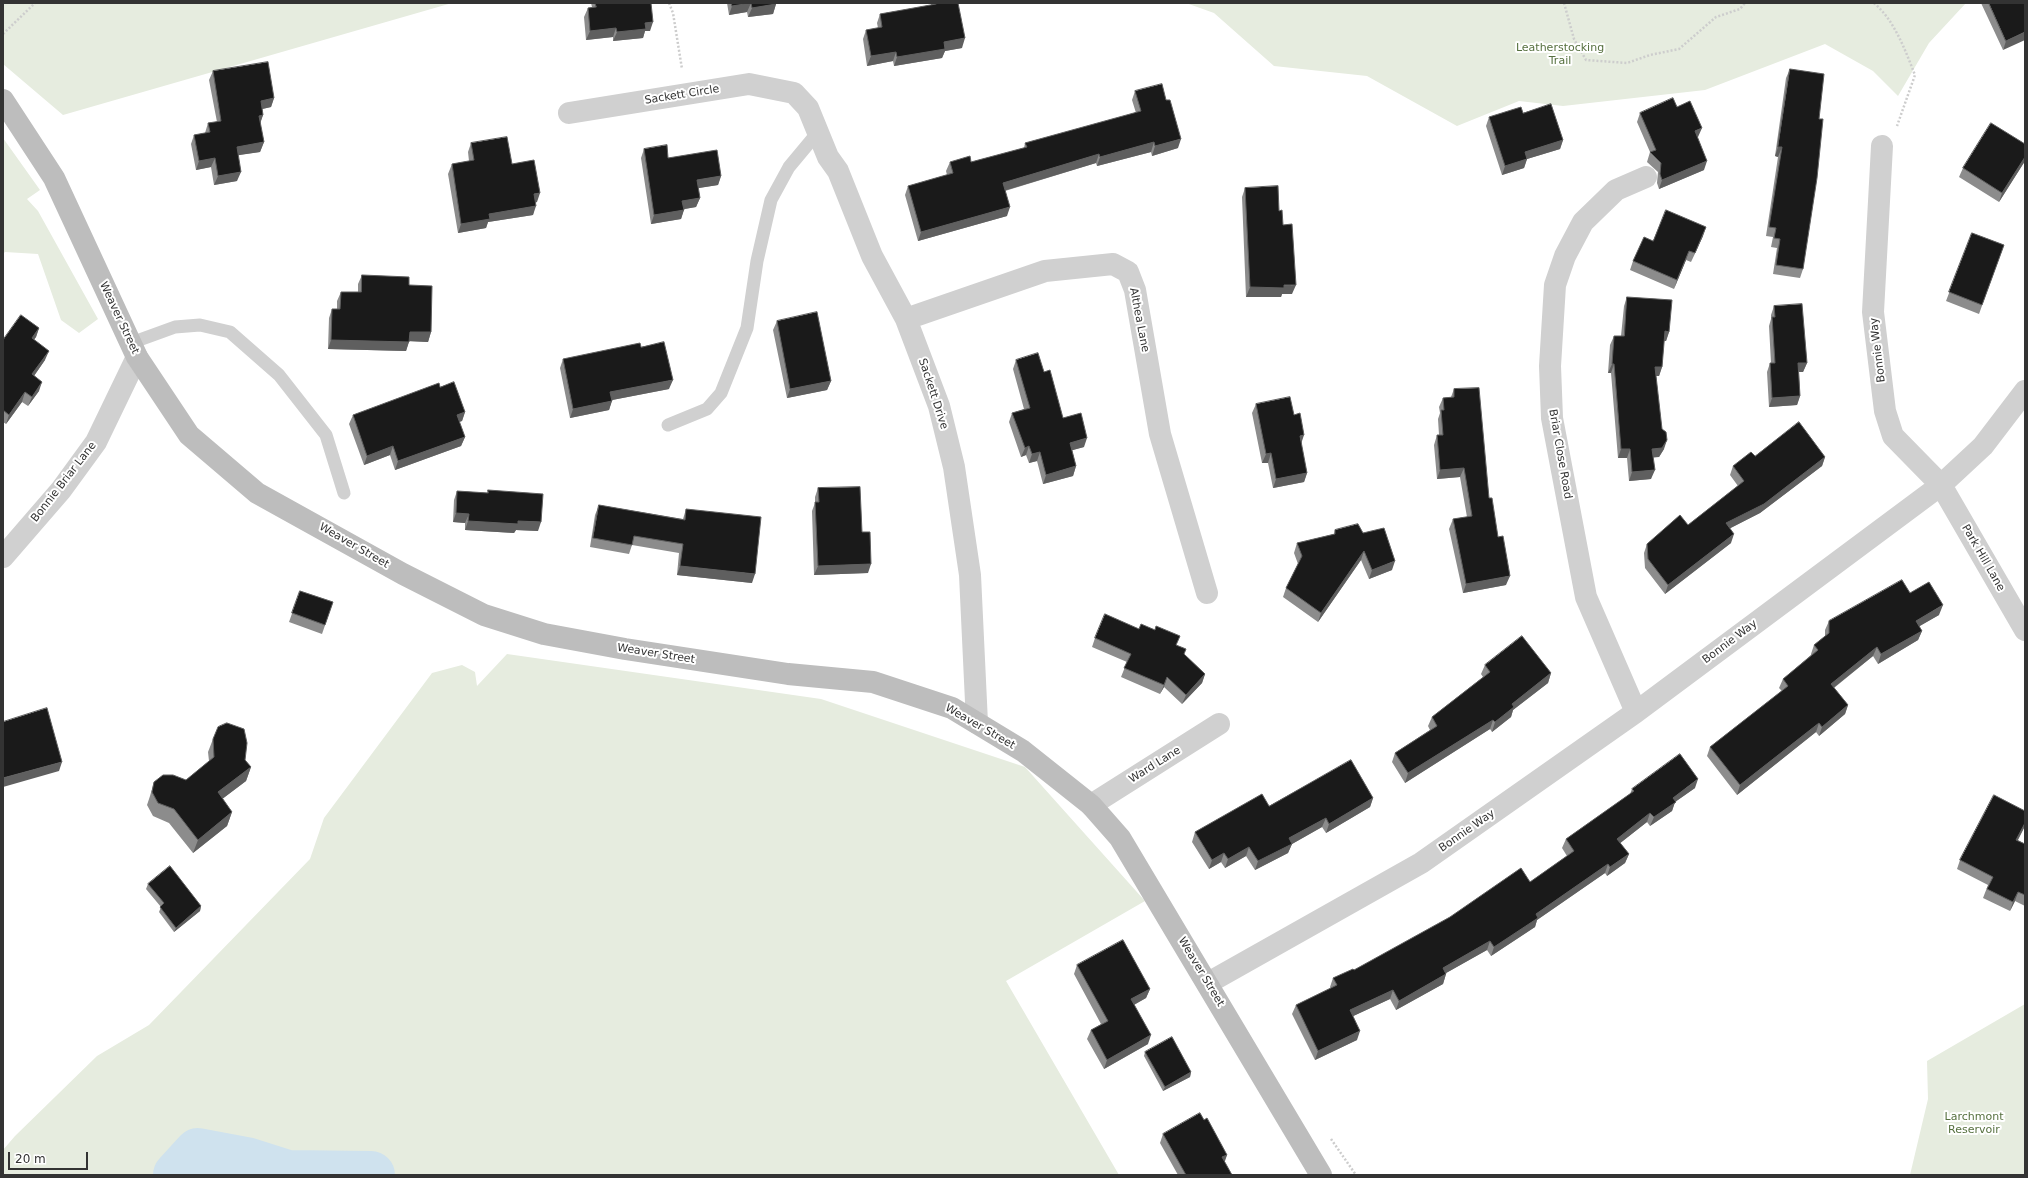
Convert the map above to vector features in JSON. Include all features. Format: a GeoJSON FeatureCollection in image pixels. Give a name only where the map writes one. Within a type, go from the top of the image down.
{"type":"FeatureCollection","features":[{"type":"Feature","properties":{"kind":"main road","name":"Weaver Street"},"geometry":{"type":"LineString","coordinates":[[3,100],[54,178],[134,350],[189,435],[257,494],[403,574],[484,615],[544,634],[624,649],[788,674],[873,682],[952,708],[1022,751],[1091,805],[1120,838],[1208,983],[1321,1175]]}},
{"type":"Feature","properties":{"kind":"street","name":"Sackett Circle"},"geometry":{"type":"LineString","coordinates":[[569,113],[749,84],[794,93]]}},
{"type":"Feature","properties":{"kind":"street","name":"Sackett Drive"},"geometry":{"type":"LineString","coordinates":[[794,93],[808,108],[828,157],[838,171],[872,256],[906,319],[939,406],[954,467],[970,575],[977,723]]}},
{"type":"Feature","properties":{"kind":"street","name":"Bonnie Way"},"geometry":{"type":"LineString","coordinates":[[1208,983],[1421,863],[1636,712],[1941,486],[1893,436],[1885,412],[1873,312],[1889,138]]}},
{"type":"Feature","properties":{"kind":"street","name":"Briar Close Road"},"geometry":{"type":"LineString","coordinates":[[1636,712],[1586,597],[1552,418],[1550,366],[1555,286],[1565,256],[1583,222],[1616,190],[1646,177]]}},
{"type":"Feature","properties":{"kind":"street","name":"Althea Lane"},"geometry":{"type":"LineString","coordinates":[[906,319],[1045,271],[1113,264],[1128,272],[1134,290],[1160,434],[1207,593]]}},
{"type":"Feature","properties":{"kind":"street","name":"Bonnie Briar Lane"},"geometry":{"type":"LineString","coordinates":[[3,557],[61,490],[96,442],[134,350]]}},
{"type":"Feature","properties":{"kind":"street"},"geometry":{"type":"LineString","coordinates":[[1941,486],[1983,446],[2025,391]]}},
{"type":"Feature","properties":{"kind":"street","name":"Park Hill Lane"},"geometry":{"type":"LineString","coordinates":[[1941,486],[2025,630]]}},
{"type":"Feature","properties":{"kind":"street","name":"Ward Lane"},"geometry":{"type":"LineString","coordinates":[[1091,805],[1220,724]]}},
{"type":"Feature","properties":{"kind":"lane"},"geometry":{"type":"LineString","coordinates":[[668,425],[707,409],[721,393],[747,328],[757,261],[771,200],[789,167],[819,132]]}},
{"type":"Feature","properties":{"kind":"lane"},"geometry":{"type":"LineString","coordinates":[[134,350],[175,327],[200,326],[230,332],[278,374],[326,435],[344,493]]}},
{"type":"Feature","properties":{"kind":"path"},"geometry":{"type":"LineString","coordinates":[[3,34],[35,3]]}},
{"type":"Feature","properties":{"kind":"path"},"geometry":{"type":"LineString","coordinates":[[669,3],[673,13],[684,95]]}},
{"type":"Feature","properties":{"kind":"path"},"geometry":{"type":"LineString","coordinates":[[1564,3],[1574,39],[1586,60],[1627,63],[1679,49],[1716,17],[1740,9],[1745,3]]}},
{"type":"Feature","properties":{"kind":"path"},"geometry":{"type":"LineString","coordinates":[[1874,3],[1882,10],[1902,41],[1915,75],[1905,108],[1889,138]]}},
{"type":"Feature","properties":{"kind":"green space"},"geometry":{"type":"Polygon","coordinates":[[[3,3],[452,3],[63,115],[3,64],[3,3]]]}},
{"type":"Feature","properties":{"kind":"green space","name":"Leatherstocking Trail"},"geometry":{"type":"Polygon","coordinates":[[[1186,3],[1966,3],[1929,43],[1898,96],[1873,71],[1825,44],[1705,90],[1563,106],[1519,101],[1457,126],[1367,76],[1274,66],[1214,13],[1186,3]]]}},
{"type":"Feature","properties":{"kind":"green space"},"geometry":{"type":"Polygon","coordinates":[[[3,138],[40,190],[27,199],[38,211],[98,319],[79,333],[61,320],[38,254],[5,252],[3,254],[3,138]]]}},
{"type":"Feature","properties":{"kind":"green space"},"geometry":{"type":"Polygon","coordinates":[[[507,654],[821,699],[1025,767],[1145,901],[1006,981],[1119,1175],[3,1175],[3,1150],[15,1136],[97,1056],[149,1025],[310,859],[324,818],[432,673],[462,665],[475,672],[477,686],[507,654]]]}},
{"type":"Feature","properties":{"kind":"green space","name":"Larchmont Reservoir"},"geometry":{"type":"Polygon","coordinates":[[[2025,1004],[2025,1175],[1910,1175],[1928,1099],[1927,1061],[2025,1004]]]}},
{"type":"Feature","properties":{"kind":"building"},"geometry":{"type":"Polygon","coordinates":[[[595,3],[651,3],[653,22],[645,23],[646,29],[617,32],[616,28],[590,31],[588,8],[596,7],[595,3]]]}},
{"type":"Feature","properties":{"kind":"building"},"geometry":{"type":"Polygon","coordinates":[[[732,3],[751,3],[732,6],[732,3]]]}},
{"type":"Feature","properties":{"kind":"building"},"geometry":{"type":"Polygon","coordinates":[[[751,3],[776,3],[776,4],[752,8],[751,3]]]}},
{"type":"Feature","properties":{"kind":"building"},"geometry":{"type":"Polygon","coordinates":[[[936,3],[958,3],[965,38],[944,42],[945,49],[897,57],[896,52],[871,56],[866,30],[882,27],[880,14],[936,3]]]}},
{"type":"Feature","properties":{"kind":"building"},"geometry":{"type":"Polygon","coordinates":[[[1989,3],[2025,3],[2025,32],[2006,41],[1989,3]]]}},
{"type":"Feature","properties":{"kind":"building"},"geometry":{"type":"Polygon","coordinates":[[[268,62],[274,98],[261,101],[263,115],[259,116],[264,142],[237,147],[241,172],[218,176],[215,158],[199,161],[194,135],[210,132],[208,123],[221,121],[213,71],[268,62]]]}},
{"type":"Feature","properties":{"kind":"building"},"geometry":{"type":"Polygon","coordinates":[[[1790,69],[1824,74],[1819,119],[1823,119],[1817,178],[1803,269],[1776,265],[1780,239],[1774,238],[1776,228],[1769,227],[1782,147],[1778,147],[1790,69]]]}},
{"type":"Feature","properties":{"kind":"building"},"geometry":{"type":"Polygon","coordinates":[[[1162,84],[1166,100],[1170,100],[1181,139],[1155,146],[1154,142],[1100,157],[1099,154],[1003,183],[1010,207],[921,232],[908,186],[953,173],[950,162],[970,156],[971,162],[1027,147],[1025,143],[1141,111],[1135,91],[1162,84]]]}},
{"type":"Feature","properties":{"kind":"building"},"geometry":{"type":"Polygon","coordinates":[[[1673,98],[1677,107],[1690,101],[1702,128],[1695,131],[1707,161],[1662,180],[1660,174],[1661,163],[1650,152],[1656,150],[1640,113],[1673,98]]]}},
{"type":"Feature","properties":{"kind":"building"},"geometry":{"type":"Polygon","coordinates":[[[1551,104],[1563,140],[1525,152],[1527,159],[1505,166],[1489,117],[1521,107],[1523,113],[1551,104]]]}},
{"type":"Feature","properties":{"kind":"building"},"geometry":{"type":"Polygon","coordinates":[[[1991,123],[2025,144],[2025,157],[2002,193],[1963,168],[1991,123]]]}},
{"type":"Feature","properties":{"kind":"building"},"geometry":{"type":"Polygon","coordinates":[[[507,137],[512,164],[534,160],[540,193],[534,194],[536,206],[489,214],[490,219],[461,224],[452,164],[474,160],[471,143],[507,137]]]}},
{"type":"Feature","properties":{"kind":"building"},"geometry":{"type":"Polygon","coordinates":[[[667,145],[668,158],[717,150],[721,176],[697,180],[700,198],[682,201],[684,210],[654,215],[644,149],[667,145]]]}},
{"type":"Feature","properties":{"kind":"building"},"geometry":{"type":"Polygon","coordinates":[[[1278,186],[1279,211],[1282,210],[1283,225],[1292,224],[1296,285],[1284,285],[1284,288],[1250,287],[1245,188],[1278,186]]]}},
{"type":"Feature","properties":{"kind":"building"},"geometry":{"type":"Polygon","coordinates":[[[1666,210],[1706,227],[1695,253],[1689,251],[1677,280],[1633,261],[1644,237],[1653,241],[1666,210]]]}},
{"type":"Feature","properties":{"kind":"building"},"geometry":{"type":"Polygon","coordinates":[[[1972,233],[2004,245],[1982,305],[1949,292],[1972,233]]]}},
{"type":"Feature","properties":{"kind":"building"},"geometry":{"type":"Polygon","coordinates":[[[362,275],[409,277],[409,285],[432,286],[431,332],[410,332],[409,342],[331,340],[332,309],[340,309],[341,292],[361,292],[362,275]]]}},
{"type":"Feature","properties":{"kind":"building"},"geometry":{"type":"Polygon","coordinates":[[[1627,297],[1672,300],[1669,332],[1665,331],[1662,367],[1655,367],[1662,429],[1666,432],[1667,440],[1662,448],[1652,449],[1655,470],[1632,472],[1630,449],[1621,449],[1614,364],[1612,364],[1614,336],[1624,336],[1627,297]]]}},
{"type":"Feature","properties":{"kind":"building"},"geometry":{"type":"Polygon","coordinates":[[[1802,304],[1807,363],[1798,363],[1800,396],[1772,398],[1770,363],[1775,363],[1772,317],[1775,317],[1774,306],[1802,304]]]}},
{"type":"Feature","properties":{"kind":"building"},"geometry":{"type":"Polygon","coordinates":[[[817,312],[831,381],[790,389],[777,321],[817,312]]]}},
{"type":"Feature","properties":{"kind":"building"},"geometry":{"type":"Polygon","coordinates":[[[21,315],[39,328],[32,338],[49,351],[32,374],[42,382],[32,397],[25,392],[9,415],[3,410],[3,340],[21,315]]]}},
{"type":"Feature","properties":{"kind":"building"},"geometry":{"type":"Polygon","coordinates":[[[664,342],[673,380],[610,392],[612,401],[573,409],[563,359],[640,343],[641,347],[664,342]]]}},
{"type":"Feature","properties":{"kind":"building"},"geometry":{"type":"Polygon","coordinates":[[[1038,353],[1044,372],[1050,370],[1063,418],[1081,413],[1087,438],[1070,443],[1076,466],[1046,475],[1040,452],[1032,454],[1029,446],[1025,448],[1012,413],[1030,408],[1016,360],[1038,353]]]}},
{"type":"Feature","properties":{"kind":"building"},"geometry":{"type":"Polygon","coordinates":[[[454,382],[465,412],[457,415],[465,437],[398,461],[393,446],[367,456],[353,415],[439,383],[440,387],[454,382]]]}},
{"type":"Feature","properties":{"kind":"building"},"geometry":{"type":"Polygon","coordinates":[[[1479,388],[1489,498],[1492,498],[1498,537],[1503,536],[1510,576],[1466,584],[1453,519],[1472,516],[1464,468],[1440,470],[1437,435],[1443,435],[1441,410],[1444,410],[1443,398],[1454,397],[1454,389],[1479,388]]]}},
{"type":"Feature","properties":{"kind":"building"},"geometry":{"type":"Polygon","coordinates":[[[1290,397],[1294,415],[1300,413],[1304,435],[1300,436],[1307,473],[1276,479],[1271,453],[1266,454],[1256,404],[1290,397]]]}},
{"type":"Feature","properties":{"kind":"building"},"geometry":{"type":"Polygon","coordinates":[[[1799,422],[1825,457],[1764,504],[1726,523],[1734,534],[1668,585],[1648,559],[1647,544],[1680,515],[1688,525],[1744,481],[1733,466],[1751,452],[1755,456],[1799,422]]]}},
{"type":"Feature","properties":{"kind":"building"},"geometry":{"type":"Polygon","coordinates":[[[860,487],[862,532],[870,532],[871,564],[818,566],[815,502],[819,502],[818,488],[860,487]]]}},
{"type":"Feature","properties":{"kind":"building"},"geometry":{"type":"Polygon","coordinates":[[[488,490],[543,494],[541,522],[518,521],[518,524],[468,521],[469,514],[456,513],[457,491],[488,493],[488,490]]]}},
{"type":"Feature","properties":{"kind":"building"},"geometry":{"type":"Polygon","coordinates":[[[599,505],[685,520],[686,509],[761,517],[755,574],[680,566],[683,544],[634,536],[632,545],[593,538],[599,505]]]}},
{"type":"Feature","properties":{"kind":"building"},"geometry":{"type":"Polygon","coordinates":[[[1358,524],[1363,533],[1384,528],[1395,561],[1372,570],[1364,551],[1321,613],[1286,588],[1302,556],[1297,543],[1335,534],[1335,530],[1358,524]]]}},
{"type":"Feature","properties":{"kind":"building"},"geometry":{"type":"Polygon","coordinates":[[[1902,580],[1910,593],[1929,582],[1943,605],[1916,621],[1922,631],[1881,654],[1877,647],[1831,684],[1848,705],[1822,727],[1819,723],[1740,785],[1710,747],[1788,686],[1783,679],[1818,650],[1814,645],[1829,633],[1829,621],[1902,580]]]}},
{"type":"Feature","properties":{"kind":"building"},"geometry":{"type":"Polygon","coordinates":[[[300,591],[333,602],[325,625],[292,613],[300,591]]]}},
{"type":"Feature","properties":{"kind":"building"},"geometry":{"type":"Polygon","coordinates":[[[1105,614],[1139,629],[1141,624],[1155,630],[1156,626],[1180,636],[1176,645],[1186,649],[1184,654],[1205,674],[1186,695],[1167,677],[1164,685],[1124,668],[1131,654],[1095,638],[1105,614]]]}},
{"type":"Feature","properties":{"kind":"building"},"geometry":{"type":"Polygon","coordinates":[[[1522,636],[1551,673],[1512,704],[1514,707],[1495,722],[1493,720],[1408,773],[1395,753],[1437,726],[1432,717],[1490,672],[1485,665],[1522,636]]]}},
{"type":"Feature","properties":{"kind":"building"},"geometry":{"type":"Polygon","coordinates":[[[47,708],[62,762],[3,778],[3,722],[47,708]]]}},
{"type":"Feature","properties":{"kind":"building"},"geometry":{"type":"Polygon","coordinates":[[[227,723],[244,729],[247,743],[245,760],[251,767],[218,792],[232,812],[198,840],[174,809],[158,803],[152,792],[154,782],[163,775],[173,775],[186,780],[214,757],[213,739],[218,727],[227,723]]]}},
{"type":"Feature","properties":{"kind":"building"},"geometry":{"type":"Polygon","coordinates":[[[1680,754],[1698,779],[1673,798],[1676,802],[1654,817],[1650,813],[1617,839],[1629,854],[1610,867],[1608,864],[1536,914],[1538,918],[1494,947],[1490,941],[1443,968],[1446,974],[1399,1001],[1393,990],[1350,1010],[1360,1031],[1318,1051],[1296,1005],[1337,985],[1333,978],[1353,969],[1354,970],[1450,917],[1521,868],[1530,882],[1574,851],[1566,839],[1634,791],[1632,789],[1680,754]]]}},
{"type":"Feature","properties":{"kind":"building"},"geometry":{"type":"Polygon","coordinates":[[[1351,760],[1373,798],[1329,824],[1326,818],[1289,838],[1292,844],[1258,861],[1249,847],[1228,859],[1224,853],[1212,860],[1195,832],[1262,794],[1269,806],[1351,760]]]}},
{"type":"Feature","properties":{"kind":"building"},"geometry":{"type":"Polygon","coordinates":[[[1994,795],[2025,811],[2025,823],[2016,840],[2025,844],[2025,895],[2018,892],[2013,902],[1987,889],[1993,877],[1960,860],[1994,795]]]}},
{"type":"Feature","properties":{"kind":"building"},"geometry":{"type":"Polygon","coordinates":[[[170,866],[201,906],[176,928],[160,907],[164,903],[148,884],[170,866]]]}},
{"type":"Feature","properties":{"kind":"building"},"geometry":{"type":"Polygon","coordinates":[[[1123,940],[1150,989],[1131,999],[1151,1035],[1107,1060],[1091,1030],[1108,1021],[1077,965],[1123,940]]]}},
{"type":"Feature","properties":{"kind":"building"},"geometry":{"type":"Polygon","coordinates":[[[1172,1037],[1191,1072],[1165,1087],[1145,1052],[1172,1037]]]}},
{"type":"Feature","properties":{"kind":"building"},"geometry":{"type":"Polygon","coordinates":[[[1200,1113],[1204,1120],[1207,1118],[1227,1155],[1222,1157],[1232,1175],[1186,1175],[1163,1134],[1200,1113]]]}},
{"type":"Feature","properties":{"kind":"waterway"},"geometry":{"type":"LineString","coordinates":[[177,1175],[198,1152],[246,1161],[287,1174],[371,1175]]}}]}
